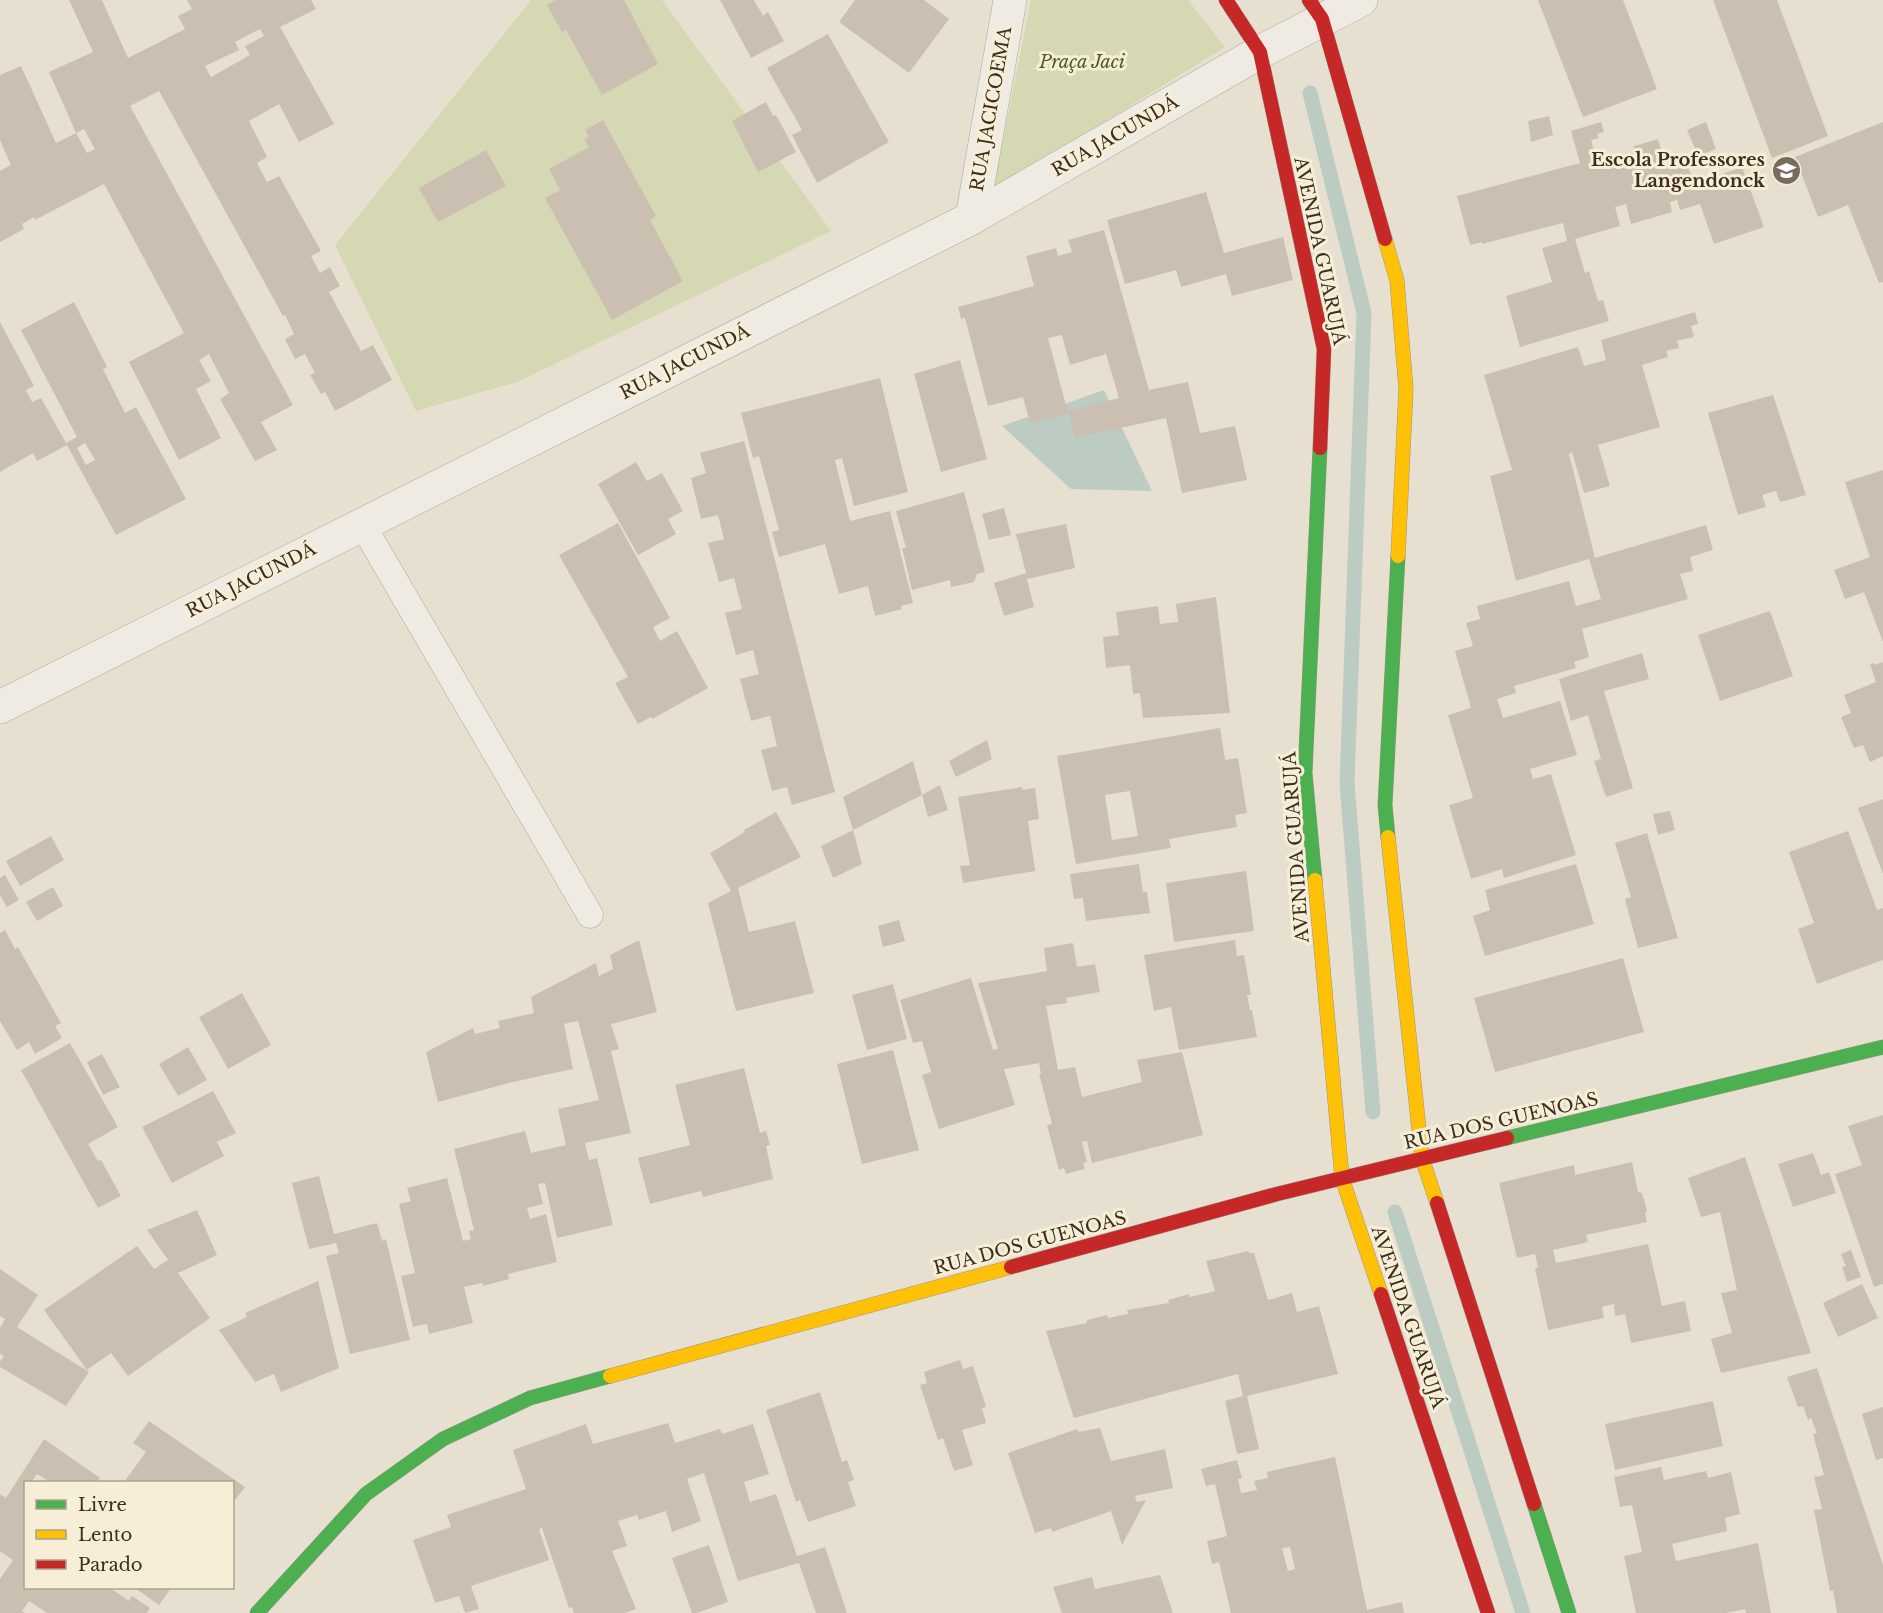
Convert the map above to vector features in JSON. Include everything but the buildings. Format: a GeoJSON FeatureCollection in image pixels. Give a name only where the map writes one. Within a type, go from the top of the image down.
{"type":"FeatureCollection","features":[{"type":"Feature","properties":{"kind":"street","name":"RUA JACICOEMA"},"geometry":{"type":"LineString","coordinates":[[972,218],[1010,0]]}},
{"type":"Feature","properties":{"kind":"street","name":"AVENIDA GUARUJÁ"},"geometry":{"type":"LineString","coordinates":[[1226,0],[1260,52],[1324,349],[1305,773],[1342,1178],[1488,1613]]}},
{"type":"Feature","properties":{"kind":"street","name":"RUA JACUNDÁ"},"geometry":{"type":"LineString","coordinates":[[0,707],[972,218],[1260,52],[1315,10],[1361,0]]}},
{"type":"Feature","properties":{"kind":"street"},"geometry":{"type":"LineString","coordinates":[[1315,10],[1397,281],[1406,389],[1386,805],[1422,1158],[1569,1613]]}},
{"type":"Feature","properties":{"kind":"street","name":"RUA DOS GUENOAS"},"geometry":{"type":"LineString","coordinates":[[257,1613],[366,1494],[443,1439],[530,1398],[1342,1178],[1883,1047]]}},
{"type":"Feature","properties":{"kind":"lane"},"geometry":{"type":"LineString","coordinates":[[362,524],[590,915]]}},
{"type":"Feature","properties":{"kind":"green space"},"geometry":{"type":"Polygon","coordinates":[[[531,0],[662,0],[831,231],[517,382],[416,411],[335,245],[531,0]]]}},
{"type":"Feature","properties":{"kind":"green space","name":"Praça Jaci"},"geometry":{"type":"Polygon","coordinates":[[[1031,0],[1188,0],[1225,47],[993,191],[1031,0]]]}},
{"type":"Feature","properties":{"kind":"shaded area"},"geometry":{"type":"Polygon","coordinates":[[[1104,390],[1152,491],[1071,489],[1002,426],[1104,390]]]}},
{"type":"Feature","properties":{"kind":"waterway"},"geometry":{"type":"LineString","coordinates":[[1310,93],[1364,313],[1347,783],[1373,1112]]}},
{"type":"Feature","properties":{"kind":"waterway"},"geometry":{"type":"LineString","coordinates":[[1395,1212],[1523,1613]]}},
{"type":"Feature","properties":{"kind":"traffic: fast"},"geometry":{"type":"LineString","coordinates":[[1315,880],[1305,773],[1320,448]]}},
{"type":"Feature","properties":{"kind":"traffic: fast"},"geometry":{"type":"LineString","coordinates":[[1388,837],[1385,805],[1398,556]]}},
{"type":"Feature","properties":{"kind":"traffic: fast"},"geometry":{"type":"LineString","coordinates":[[1507,1138],[1883,1047]]}},
{"type":"Feature","properties":{"kind":"traffic: fast"},"geometry":{"type":"LineString","coordinates":[[257,1613],[366,1494],[443,1439],[530,1398],[610,1376]]}},
{"type":"Feature","properties":{"kind":"traffic: fast"},"geometry":{"type":"LineString","coordinates":[[1534,1504],[1569,1613]]}},
{"type":"Feature","properties":{"kind":"traffic: slow"},"geometry":{"type":"LineString","coordinates":[[1385,239],[1397,281],[1406,389],[1398,556]]}},
{"type":"Feature","properties":{"kind":"traffic: slow"},"geometry":{"type":"LineString","coordinates":[[1388,837],[1422,1158],[1437,1203]]}},
{"type":"Feature","properties":{"kind":"traffic: slow"},"geometry":{"type":"LineString","coordinates":[[1315,880],[1342,1178],[1381,1294]]}},
{"type":"Feature","properties":{"kind":"traffic: slow"},"geometry":{"type":"LineString","coordinates":[[610,1376],[1011,1267]]}},
{"type":"Feature","properties":{"kind":"traffic: jam"},"geometry":{"type":"LineString","coordinates":[[1226,0],[1260,52],[1324,349],[1320,448]]}},
{"type":"Feature","properties":{"kind":"traffic: jam"},"geometry":{"type":"LineString","coordinates":[[1309,0],[1322,19],[1385,239]]}},
{"type":"Feature","properties":{"kind":"traffic: jam"},"geometry":{"type":"LineString","coordinates":[[1011,1267],[1277,1194],[1507,1138]]}},
{"type":"Feature","properties":{"kind":"traffic: jam"},"geometry":{"type":"LineString","coordinates":[[1437,1203],[1534,1504]]}},
{"type":"Feature","properties":{"kind":"traffic: jam"},"geometry":{"type":"LineString","coordinates":[[1381,1294],[1488,1613]]}},
{"type":"Feature","properties":{"kind":"place","name":"Escola Professores Langendonck"},"geometry":{"type":"Point","coordinates":[1786,170]}}]}
